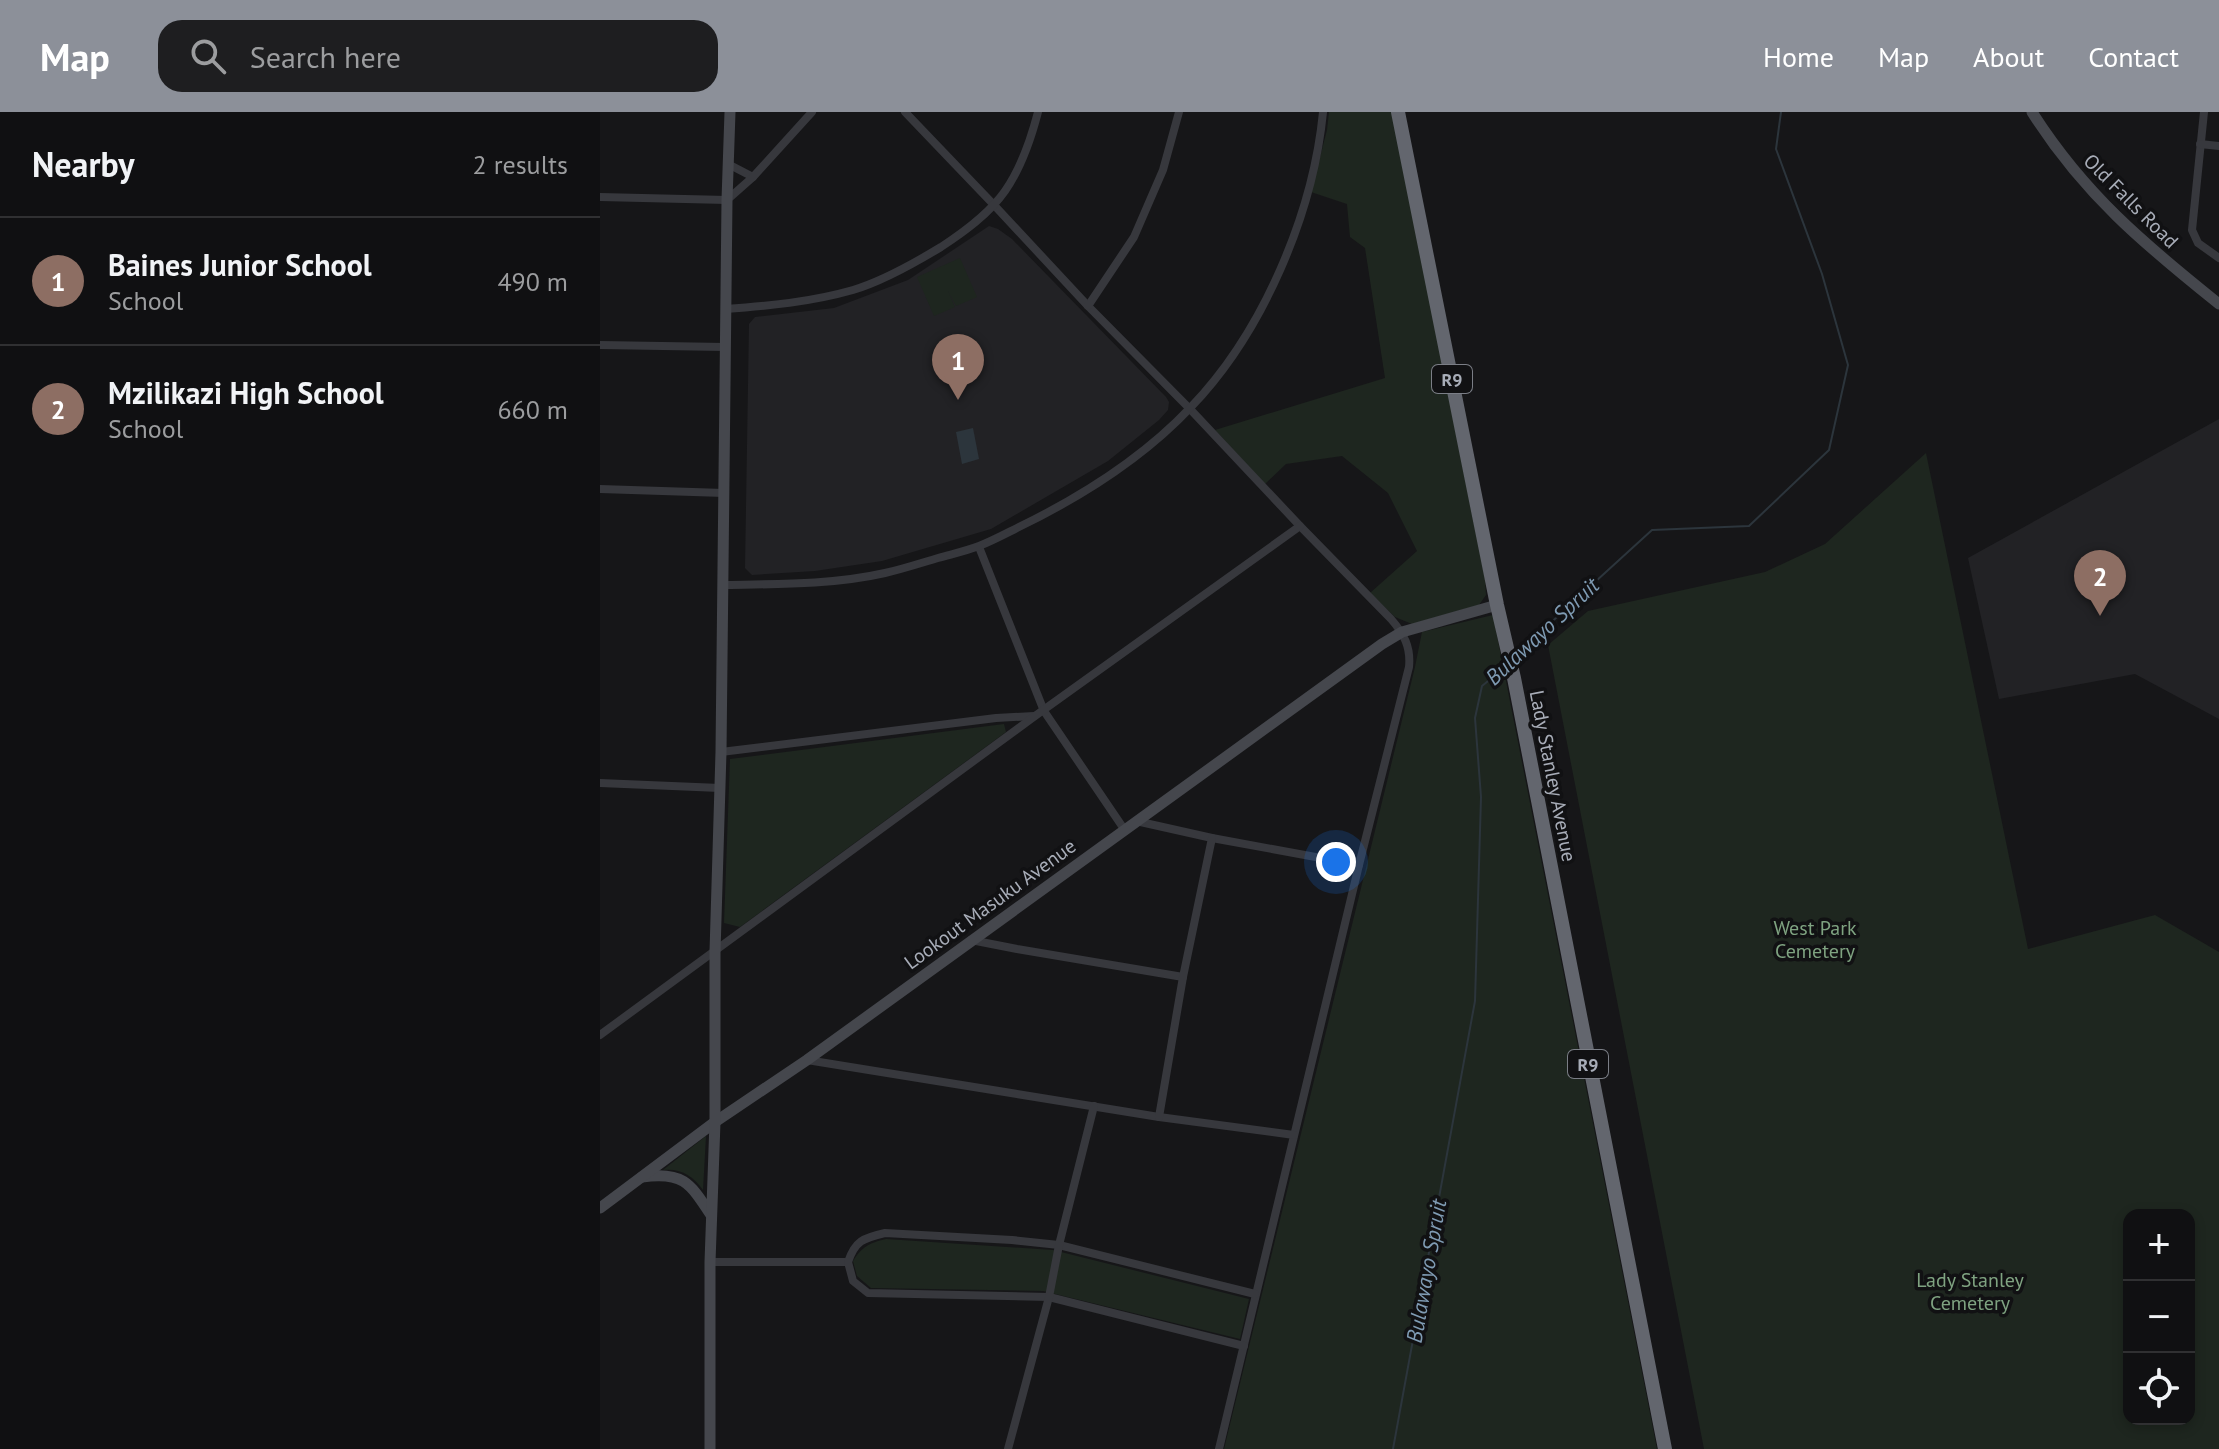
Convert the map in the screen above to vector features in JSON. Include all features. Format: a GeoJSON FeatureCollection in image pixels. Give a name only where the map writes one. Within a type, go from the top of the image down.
{"type":"FeatureCollection","features":[{"type":"Feature","properties":{"kind":"highway","name":"Lady Stanley Avenue"},"geometry":{"type":"LineString","coordinates":[[1398,112],[1514,678],[1665,1449]]}},
{"type":"Feature","properties":{"kind":"street"},"geometry":{"type":"LineString","coordinates":[[710,1449],[710,1262],[715,1122],[715,952],[721,752],[730,112]]}},
{"type":"Feature","properties":{"kind":"street"},"geometry":{"type":"LineString","coordinates":[[600,197],[727,200],[753,177],[812,112]]}},
{"type":"Feature","properties":{"kind":"street"},"geometry":{"type":"LineString","coordinates":[[905,112],[1402,632],[1408,645],[1409,667],[1219,1449]]}},
{"type":"Feature","properties":{"kind":"street"},"geometry":{"type":"LineString","coordinates":[[725,309],[771,306],[854,289],[923,258],[955,238],[994,205],[1006,189],[1022,158],[1038,112]]}},
{"type":"Feature","properties":{"kind":"street"},"geometry":{"type":"LineString","coordinates":[[1088,306],[1134,237],[1163,170],[1179,112]]}},
{"type":"Feature","properties":{"kind":"street"},"geometry":{"type":"LineString","coordinates":[[722,585],[815,583],[861,577],[979,547],[1051,512],[1132,458],[1190,409],[1210,386],[1252,325],[1277,278],[1306,203],[1323,112]]}},
{"type":"Feature","properties":{"kind":"street","name":"Old Falls Road"},"geometry":{"type":"LineString","coordinates":[[2032,112],[2080,179],[2163,259],[2219,304]]}},
{"type":"Feature","properties":{"kind":"street"},"geometry":{"type":"LineString","coordinates":[[2204,112],[2192,230],[2198,243],[2219,258]]}},
{"type":"Feature","properties":{"kind":"street"},"geometry":{"type":"LineString","coordinates":[[2200,144],[2219,146]]}},
{"type":"Feature","properties":{"kind":"street"},"geometry":{"type":"LineString","coordinates":[[728,164],[753,177]]}},
{"type":"Feature","properties":{"kind":"street"},"geometry":{"type":"LineString","coordinates":[[600,345],[725,347]]}},
{"type":"Feature","properties":{"kind":"street"},"geometry":{"type":"LineString","coordinates":[[600,489],[724,493]]}},
{"type":"Feature","properties":{"kind":"street"},"geometry":{"type":"LineString","coordinates":[[600,1035],[1300,526]]}},
{"type":"Feature","properties":{"kind":"street"},"geometry":{"type":"LineString","coordinates":[[979,547],[1044,711],[1124,829]]}},
{"type":"Feature","properties":{"kind":"street","name":"Lookout Masuku Avenue"},"geometry":{"type":"LineString","coordinates":[[600,1208],[715,1122],[807,1060],[1382,644],[1402,632],[1497,605]]}},
{"type":"Feature","properties":{"kind":"street"},"geometry":{"type":"LineString","coordinates":[[721,752],[996,718],[1035,716]]}},
{"type":"Feature","properties":{"kind":"street"},"geometry":{"type":"LineString","coordinates":[[600,783],[720,788]]}},
{"type":"Feature","properties":{"kind":"street"},"geometry":{"type":"LineString","coordinates":[[1136,821],[1359,865]]}},
{"type":"Feature","properties":{"kind":"street"},"geometry":{"type":"LineString","coordinates":[[1159,1117],[1183,977],[1212,838]]}},
{"type":"Feature","properties":{"kind":"street"},"geometry":{"type":"LineString","coordinates":[[971,940],[1183,977]]}},
{"type":"Feature","properties":{"kind":"street"},"geometry":{"type":"LineString","coordinates":[[807,1060],[1159,1117],[1294,1135]]}},
{"type":"Feature","properties":{"kind":"street"},"geometry":{"type":"LineString","coordinates":[[1008,1449],[1049,1297],[1094,1106]]}},
{"type":"Feature","properties":{"kind":"street"},"geometry":{"type":"LineString","coordinates":[[642,1177],[667,1175],[680,1178],[700,1197],[712,1216]]}},
{"type":"Feature","properties":{"kind":"street"},"geometry":{"type":"LineString","coordinates":[[1244,1346],[1049,1297],[868,1293],[853,1281],[848,1262],[857,1243],[885,1233],[1012,1240],[1059,1245],[1255,1294]]}},
{"type":"Feature","properties":{"kind":"street"},"geometry":{"type":"LineString","coordinates":[[710,1262],[848,1262]]}},
{"type":"Feature","properties":{"kind":"shaded area"},"geometry":{"type":"Polygon","coordinates":[[[989,226],[1012,239],[1166,397],[1168,410],[1108,461],[991,529],[882,561],[815,571],[752,575],[745,568],[749,324],[755,317],[834,308],[908,280],[989,226]]]}},
{"type":"Feature","properties":{"kind":"shaded area"},"geometry":{"type":"Polygon","coordinates":[[[2219,419],[2219,719],[2135,674],[1999,699],[1968,558],[2219,419]]]}},
{"type":"Feature","properties":{"kind":"shaded area"},"geometry":{"type":"Polygon","coordinates":[[[973,428],[979,459],[962,464],[956,432],[973,428]]]}},
{"type":"Feature","properties":{"kind":"green space"},"geometry":{"type":"Polygon","coordinates":[[[1329,112],[1392,112],[1485,579],[1486,595],[1479,605],[1412,624],[1395,617],[1370,593],[1417,551],[1388,493],[1342,456],[1286,464],[1265,484],[1215,430],[1385,378],[1365,248],[1350,237],[1347,204],[1311,192],[1329,112]]]}},
{"type":"Feature","properties":{"kind":"green space"},"geometry":{"type":"Polygon","coordinates":[[[960,258],[977,297],[956,306],[948,291],[955,307],[934,316],[917,277],[960,258]]]}},
{"type":"Feature","properties":{"kind":"green space","name":"West Park Cemetery"},"geometry":{"type":"Polygon","coordinates":[[[1926,453],[2028,949],[2155,915],[2219,952],[2219,1449],[1704,1449],[1548,645],[1588,611],[1765,572],[1825,544],[1926,453]]]}},
{"type":"Feature","properties":{"kind":"green space"},"geometry":{"type":"Polygon","coordinates":[[[1493,615],[1657,1449],[1224,1449],[1422,632],[1493,615]]]}},
{"type":"Feature","properties":{"kind":"green space"},"geometry":{"type":"Polygon","coordinates":[[[1004,724],[1006,732],[740,927],[724,923],[730,759],[1004,724]]]}},
{"type":"Feature","properties":{"kind":"green space"},"geometry":{"type":"Polygon","coordinates":[[[706,1136],[703,1190],[686,1174],[663,1170],[706,1136]]]}},
{"type":"Feature","properties":{"kind":"green space"},"geometry":{"type":"Polygon","coordinates":[[[886,1239],[1053,1250],[1249,1299],[1240,1339],[1043,1291],[871,1288],[857,1276],[853,1261],[866,1246],[886,1239]]]}},
{"type":"Feature","properties":{"kind":"waterway","name":"Bulawayo Spruit"},"geometry":{"type":"LineString","coordinates":[[1515,658],[1652,530],[1749,526],[1829,450],[1848,365],[1822,274],[1776,149],[1781,112]]}},
{"type":"Feature","properties":{"kind":"waterway","name":"Bulawayo Spruit"},"geometry":{"type":"LineString","coordinates":[[1393,1449],[1475,1001],[1481,797],[1475,718],[1482,686],[1504,668]]}},
{"type":"Feature","properties":{"kind":"place","name":"Baines Junior School"},"geometry":{"type":"Point","coordinates":[958,400]}},
{"type":"Feature","properties":{"kind":"place","name":"Mzilikazi High School"},"geometry":{"type":"Point","coordinates":[2100,616]}},
{"type":"Feature","properties":{"kind":"park label","name":"Lady Stanley Cemetery"},"geometry":{"type":"Point","coordinates":[1970,1292]}}]}
